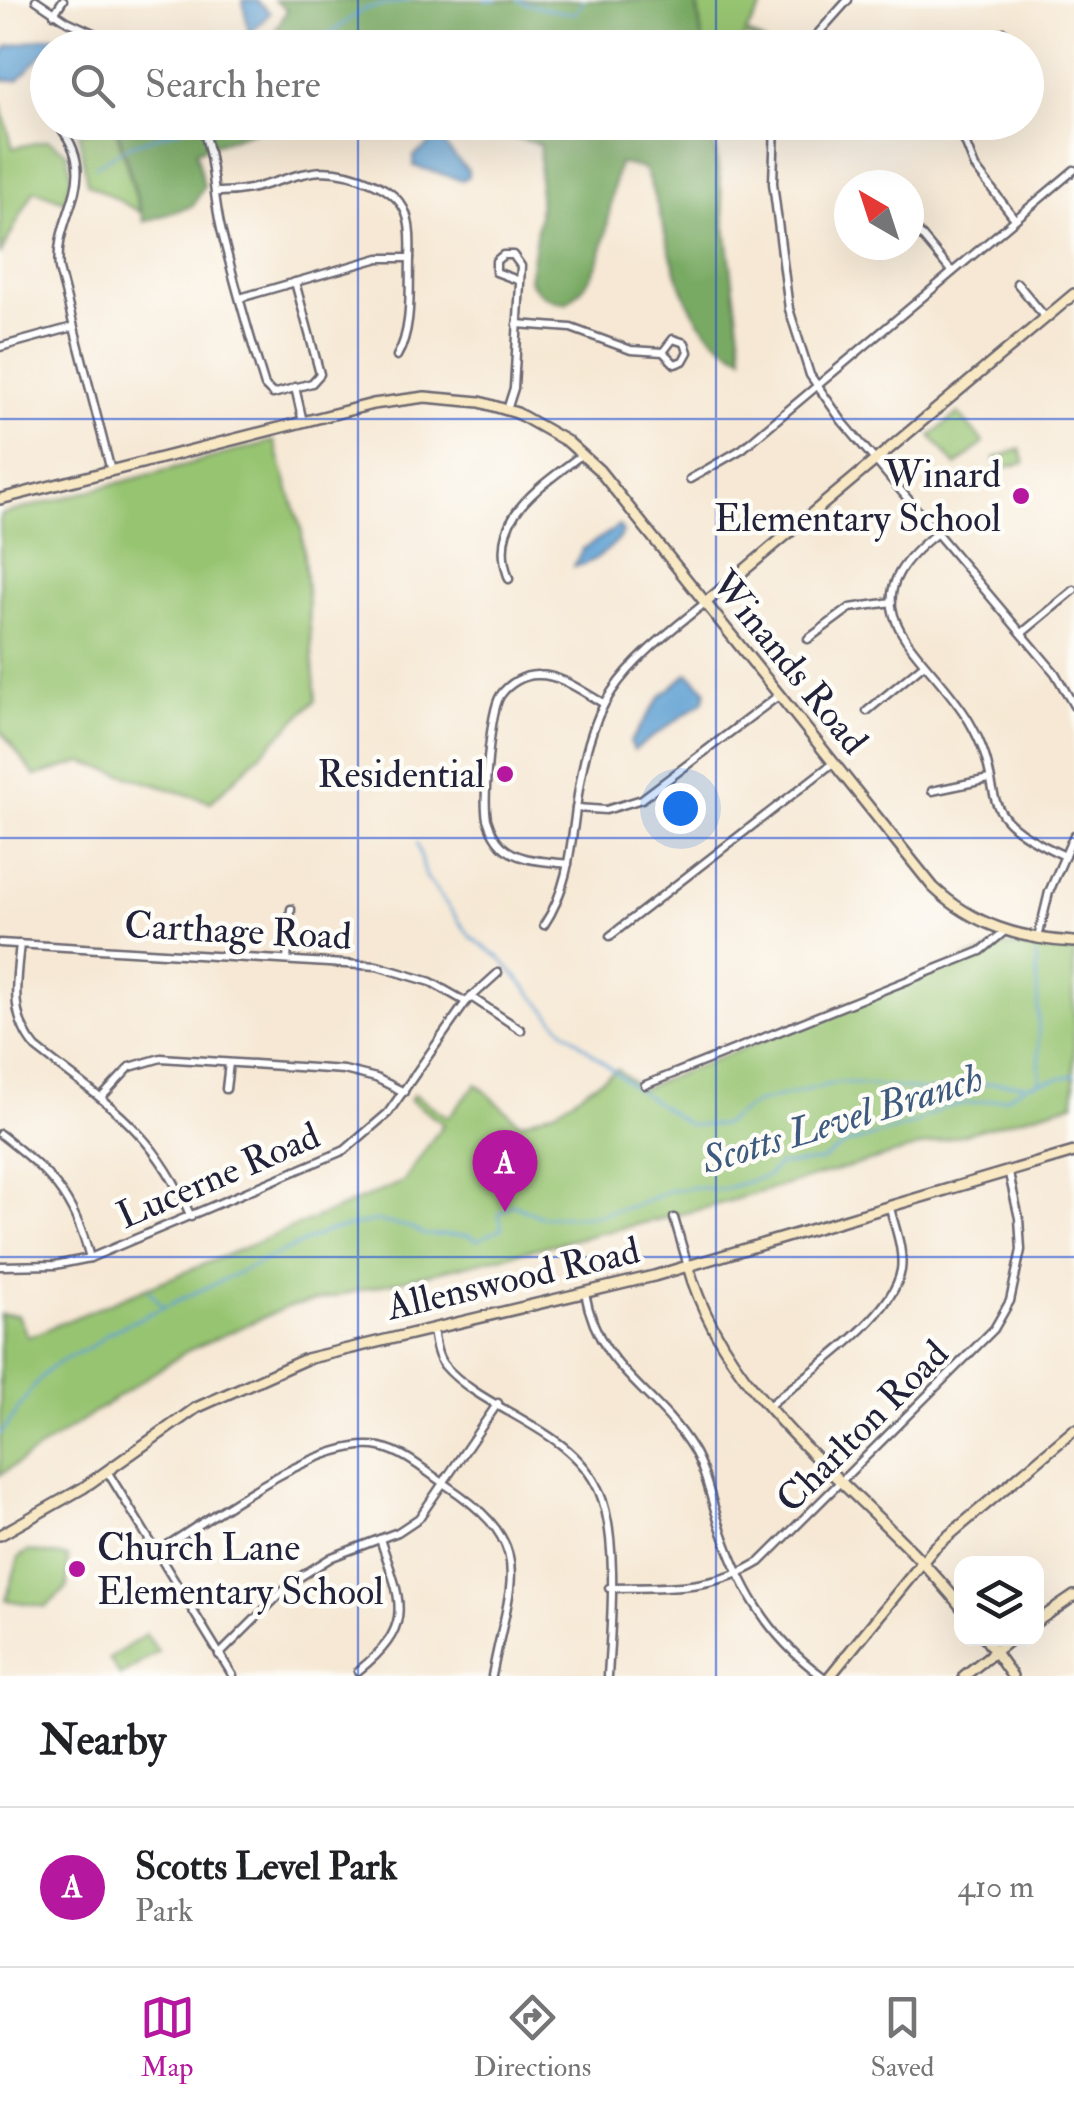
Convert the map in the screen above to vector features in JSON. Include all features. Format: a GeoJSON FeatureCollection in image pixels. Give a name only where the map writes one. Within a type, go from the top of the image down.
{"type":"FeatureCollection","features":[{"type":"Feature","properties":{"kind":"street"},"geometry":{"type":"LineString","coordinates":[[36,0],[54,14],[88,30]]}},
{"type":"Feature","properties":{"kind":"street"},"geometry":{"type":"LineString","coordinates":[[54,14],[64,0]]}},
{"type":"Feature","properties":{"kind":"street"},"geometry":{"type":"LineString","coordinates":[[821,30],[848,0]]}},
{"type":"Feature","properties":{"kind":"street"},"geometry":{"type":"LineString","coordinates":[[70,140],[80,172],[58,257],[110,471]]}},
{"type":"Feature","properties":{"kind":"street"},"geometry":{"type":"LineString","coordinates":[[206,140],[240,298],[267,390],[273,394],[312,383],[320,374],[295,282]]}},
{"type":"Feature","properties":{"kind":"street"},"geometry":{"type":"LineString","coordinates":[[774,140],[773,184],[790,308],[798,344],[816,386],[1022,633],[1073,702]]}},
{"type":"Feature","properties":{"kind":"street"},"geometry":{"type":"LineString","coordinates":[[965,140],[975,167],[1015,219]]}},
{"type":"Feature","properties":{"kind":"street"},"geometry":{"type":"LineString","coordinates":[[216,192],[321,168],[350,173],[392,192],[411,220],[406,332],[397,356]]}},
{"type":"Feature","properties":{"kind":"street"},"geometry":{"type":"LineString","coordinates":[[690,479],[742,449],[1074,170]]}},
{"type":"Feature","properties":{"kind":"street"},"geometry":{"type":"LineString","coordinates":[[924,239],[952,272]]}},
{"type":"Feature","properties":{"kind":"street"},"geometry":{"type":"LineString","coordinates":[[507,410],[514,388],[520,281],[517,258],[503,254],[496,261],[496,272],[520,281]]}},
{"type":"Feature","properties":{"kind":"street"},"geometry":{"type":"LineString","coordinates":[[240,298],[379,258],[410,258]]}},
{"type":"Feature","properties":{"kind":"street"},"geometry":{"type":"LineString","coordinates":[[1017,283],[1044,317]]}},
{"type":"Feature","properties":{"kind":"street"},"geometry":{"type":"LineString","coordinates":[[544,925],[558,900],[568,864],[583,754],[602,703],[632,663],[1074,294]]}},
{"type":"Feature","properties":{"kind":"street"},"geometry":{"type":"LineString","coordinates":[[517,324],[572,328],[631,350],[663,352]]}},
{"type":"Feature","properties":{"kind":"street"},"geometry":{"type":"LineString","coordinates":[[0,346],[73,326]]}},
{"type":"Feature","properties":{"kind":"street"},"geometry":{"type":"LineString","coordinates":[[295,387],[303,422]]}},
{"type":"Feature","properties":{"kind":"street","name":"Winands Road"},"geometry":{"type":"LineString","coordinates":[[0,499],[407,398],[460,399],[507,410],[551,430],[582,454],[933,887],[974,918],[1004,931],[1074,942]]}},
{"type":"Feature","properties":{"kind":"street"},"geometry":{"type":"LineString","coordinates":[[509,578],[504,553],[506,526],[513,510],[582,454]]}},
{"type":"Feature","properties":{"kind":"street"},"geometry":{"type":"LineString","coordinates":[[937,533],[900,567],[892,602],[899,634],[970,723],[996,809],[1010,827],[1065,856]]}},
{"type":"Feature","properties":{"kind":"street"},"geometry":{"type":"LineString","coordinates":[[1022,633],[1074,590]]}},
{"type":"Feature","properties":{"kind":"street"},"geometry":{"type":"LineString","coordinates":[[808,639],[850,608],[892,602]]}},
{"type":"Feature","properties":{"kind":"street"},"geometry":{"type":"LineString","coordinates":[[868,711],[924,665]]}},
{"type":"Feature","properties":{"kind":"street"},"geometry":{"type":"LineString","coordinates":[[568,864],[517,856],[499,842],[490,826],[486,806],[495,710],[501,695],[514,682],[540,674],[558,678],[602,703]]}},
{"type":"Feature","properties":{"kind":"street"},"geometry":{"type":"LineString","coordinates":[[576,808],[606,810],[642,799],[778,696]]}},
{"type":"Feature","properties":{"kind":"street"},"geometry":{"type":"LineString","coordinates":[[610,936],[834,764]]}},
{"type":"Feature","properties":{"kind":"street"},"geometry":{"type":"LineString","coordinates":[[932,791],[989,778]]}},
{"type":"Feature","properties":{"kind":"street"},"geometry":{"type":"LineString","coordinates":[[1038,939],[1049,892],[1074,835]]}},
{"type":"Feature","properties":{"kind":"street"},"geometry":{"type":"LineString","coordinates":[[287,960],[291,910]]}},
{"type":"Feature","properties":{"kind":"street"},"geometry":{"type":"LineString","coordinates":[[645,1085],[980,951],[1004,931]]}},
{"type":"Feature","properties":{"kind":"street","name":"Carthage Road"},"geometry":{"type":"LineString","coordinates":[[0,943],[394,970],[431,982],[522,1030]]}},
{"type":"Feature","properties":{"kind":"street"},"geometry":{"type":"LineString","coordinates":[[20,944],[15,996],[23,1030],[36,1048],[130,1121],[164,1160],[191,1217]]}},
{"type":"Feature","properties":{"kind":"street","name":"Lucerne Road"},"geometry":{"type":"LineString","coordinates":[[0,1266],[55,1265],[90,1258],[346,1150],[404,1092],[468,1000],[498,973]]}},
{"type":"Feature","properties":{"kind":"street"},"geometry":{"type":"LineString","coordinates":[[100,1098],[122,1073],[150,1060],[344,1070],[376,1078],[404,1092]]}},
{"type":"Feature","properties":{"kind":"street"},"geometry":{"type":"LineString","coordinates":[[226,1089],[229,1063]]}},
{"type":"Feature","properties":{"kind":"street"},"geometry":{"type":"LineString","coordinates":[[0,1134],[59,1186],[81,1225],[90,1258]]}},
{"type":"Feature","properties":{"kind":"street","name":"Allenswood Road"},"geometry":{"type":"LineString","coordinates":[[0,1536],[107,1470],[196,1408],[306,1358],[688,1266],[1074,1152]]}},
{"type":"Feature","properties":{"kind":"street","name":"Charlton Road"},"geometry":{"type":"LineString","coordinates":[[609,1588],[696,1586],[737,1574],[775,1550],[983,1344],[1003,1316],[1016,1284],[1021,1250],[1020,1218],[1008,1174]]}},
{"type":"Feature","properties":{"kind":"street"},"geometry":{"type":"LineString","coordinates":[[770,1405],[878,1313],[893,1293],[901,1260],[890,1208]]}},
{"type":"Feature","properties":{"kind":"street"},"geometry":{"type":"LineString","coordinates":[[674,1218],[688,1266],[720,1342],[770,1405],[924,1559],[954,1598]]}},
{"type":"Feature","properties":{"kind":"street"},"geometry":{"type":"LineString","coordinates":[[584,1292],[594,1329],[610,1358],[691,1447],[737,1574],[771,1630],[826,1676],[924,1559],[1074,1430]]}},
{"type":"Feature","properties":{"kind":"street"},"geometry":{"type":"LineString","coordinates":[[432,1327],[446,1367],[561,1446],[594,1480],[607,1518],[608,1676]]}},
{"type":"Feature","properties":{"kind":"street"},"geometry":{"type":"LineString","coordinates":[[219,1655],[292,1582],[332,1558],[419,1518],[498,1403]]}},
{"type":"Feature","properties":{"kind":"street"},"geometry":{"type":"LineString","coordinates":[[156,1552],[305,1464],[367,1446],[390,1450],[488,1514],[508,1548],[510,1578],[492,1676]]}},
{"type":"Feature","properties":{"kind":"street"},"geometry":{"type":"LineString","coordinates":[[107,1470],[233,1676]]}},
{"type":"Feature","properties":{"kind":"street"},"geometry":{"type":"LineString","coordinates":[[358,1671],[392,1641],[399,1624],[397,1591],[380,1538]]}},
{"type":"Feature","properties":{"kind":"street"},"geometry":{"type":"LineString","coordinates":[[1044,1617],[1074,1596]]}},
{"type":"Feature","properties":{"kind":"street"},"geometry":{"type":"LineString","coordinates":[[991,1646],[1012,1676]]}},
{"type":"Feature","properties":{"kind":"street"},"geometry":{"type":"LineString","coordinates":[[964,1676],[1001,1646]]}},
{"type":"Feature","properties":{"kind":"green space"},"geometry":{"type":"Polygon","coordinates":[[[274,0],[696,0],[700,30],[276,30],[287,10],[274,0]]]}},
{"type":"Feature","properties":{"kind":"green space"},"geometry":{"type":"Polygon","coordinates":[[[697,0],[767,0],[747,30],[701,30],[697,0]]]}},
{"type":"Feature","properties":{"kind":"green space"},"geometry":{"type":"Polygon","coordinates":[[[0,101],[13,148],[48,140],[67,153],[71,177],[65,201],[34,190],[0,255],[0,101]]]}},
{"type":"Feature","properties":{"kind":"green space"},"geometry":{"type":"Polygon","coordinates":[[[80,140],[119,140],[140,212],[87,183],[80,140]]]}},
{"type":"Feature","properties":{"kind":"green space"},"geometry":{"type":"Polygon","coordinates":[[[121,140],[228,140],[196,151],[204,186],[193,206],[144,222],[121,140]]]}},
{"type":"Feature","properties":{"kind":"green space"},"geometry":{"type":"Polygon","coordinates":[[[523,140],[714,140],[743,356],[719,342],[687,300],[644,169],[619,163],[600,257],[581,289],[566,303],[540,293],[529,280],[539,216],[540,144],[523,140]]]}},
{"type":"Feature","properties":{"kind":"green space"},"geometry":{"type":"Polygon","coordinates":[[[958,413],[984,443],[956,466],[931,436],[958,413]]]}},
{"type":"Feature","properties":{"kind":"green space"},"geometry":{"type":"Polygon","coordinates":[[[274,441],[302,532],[316,700],[211,802],[83,762],[35,776],[0,730],[0,515],[274,441]]]}},
{"type":"Feature","properties":{"kind":"green space"},"geometry":{"type":"Polygon","coordinates":[[[1020,449],[1025,463],[998,469],[995,458],[1020,449]]]}},
{"type":"Feature","properties":{"kind":"green space"},"geometry":{"type":"Polygon","coordinates":[[[1000,946],[1074,951],[1074,1103],[698,1210],[285,1308],[187,1351],[0,1475],[0,1314],[18,1315],[28,1337],[403,1182],[443,1124],[410,1100],[414,1094],[448,1117],[477,1084],[520,1123],[556,1110],[617,1069],[641,1089],[1000,946]]]}},
{"type":"Feature","properties":{"kind":"green space"},"geometry":{"type":"Polygon","coordinates":[[[28,1551],[68,1557],[67,1588],[46,1607],[6,1600],[19,1557],[28,1551]]]}},
{"type":"Feature","properties":{"kind":"green space"},"geometry":{"type":"Polygon","coordinates":[[[146,1634],[158,1652],[120,1676],[109,1659],[146,1634]]]}},
{"type":"Feature","properties":{"kind":"water"},"geometry":{"type":"Polygon","coordinates":[[[243,0],[257,1],[270,13],[254,30],[248,30],[243,0]]]}},
{"type":"Feature","properties":{"kind":"water"},"geometry":{"type":"Polygon","coordinates":[[[30,41],[30,67],[18,80],[0,80],[0,56],[8,46],[30,41]]]}},
{"type":"Feature","properties":{"kind":"water"},"geometry":{"type":"Polygon","coordinates":[[[440,140],[468,171],[468,177],[462,180],[414,166],[414,156],[440,140]]]}},
{"type":"Feature","properties":{"kind":"water"},"geometry":{"type":"Polygon","coordinates":[[[619,526],[623,533],[608,550],[574,566],[583,549],[619,526]]]}},
{"type":"Feature","properties":{"kind":"water"},"geometry":{"type":"Polygon","coordinates":[[[688,673],[706,690],[704,701],[634,750],[630,742],[661,696],[688,673]]]}},
{"type":"Feature","properties":{"kind":"waterway"},"geometry":{"type":"LineString","coordinates":[[335,30],[364,9],[410,0]]}},
{"type":"Feature","properties":{"kind":"waterway"},"geometry":{"type":"LineString","coordinates":[[485,0],[496,0]]}},
{"type":"Feature","properties":{"kind":"waterway"},"geometry":{"type":"LineString","coordinates":[[517,0],[575,13],[584,0]]}},
{"type":"Feature","properties":{"kind":"waterway"},"geometry":{"type":"LineString","coordinates":[[95,166],[147,140]]}},
{"type":"Feature","properties":{"kind":"waterway"},"geometry":{"type":"LineString","coordinates":[[417,843],[426,877],[471,937],[500,958],[562,1028],[633,1087],[689,1125],[722,1125],[755,1103],[839,1082],[928,1091],[1023,1084]]}},
{"type":"Feature","properties":{"kind":"waterway"},"geometry":{"type":"LineString","coordinates":[[1036,955],[1040,1082]]}},
{"type":"Feature","properties":{"kind":"waterway","name":"Scotts Level Branch"},"geometry":{"type":"LineString","coordinates":[[0,1434],[37,1383],[58,1363],[106,1334],[328,1231],[376,1221],[409,1227],[424,1235],[467,1235],[478,1240],[502,1228],[499,1214],[513,1204],[541,1217],[592,1216],[637,1205],[668,1191],[695,1187],[720,1190],[767,1176],[778,1165],[820,1161],[846,1144],[911,1125],[945,1107],[1005,1098],[1027,1085],[1074,1075]]}},
{"type":"Feature","properties":{"kind":"waterway"},"geometry":{"type":"LineString","coordinates":[[149,1290],[164,1308]]}},
{"type":"Feature","properties":{"kind":"place","name":"Winard Elementary School"},"geometry":{"type":"Point","coordinates":[1021,496]}},
{"type":"Feature","properties":{"kind":"place","name":"Residential"},"geometry":{"type":"Point","coordinates":[505,774]}},
{"type":"Feature","properties":{"kind":"place","name":"Scotts Level Park"},"geometry":{"type":"Point","coordinates":[505,1212]}},
{"type":"Feature","properties":{"kind":"place","name":"Church Lane Elementary School"},"geometry":{"type":"Point","coordinates":[77,1569]}}]}
